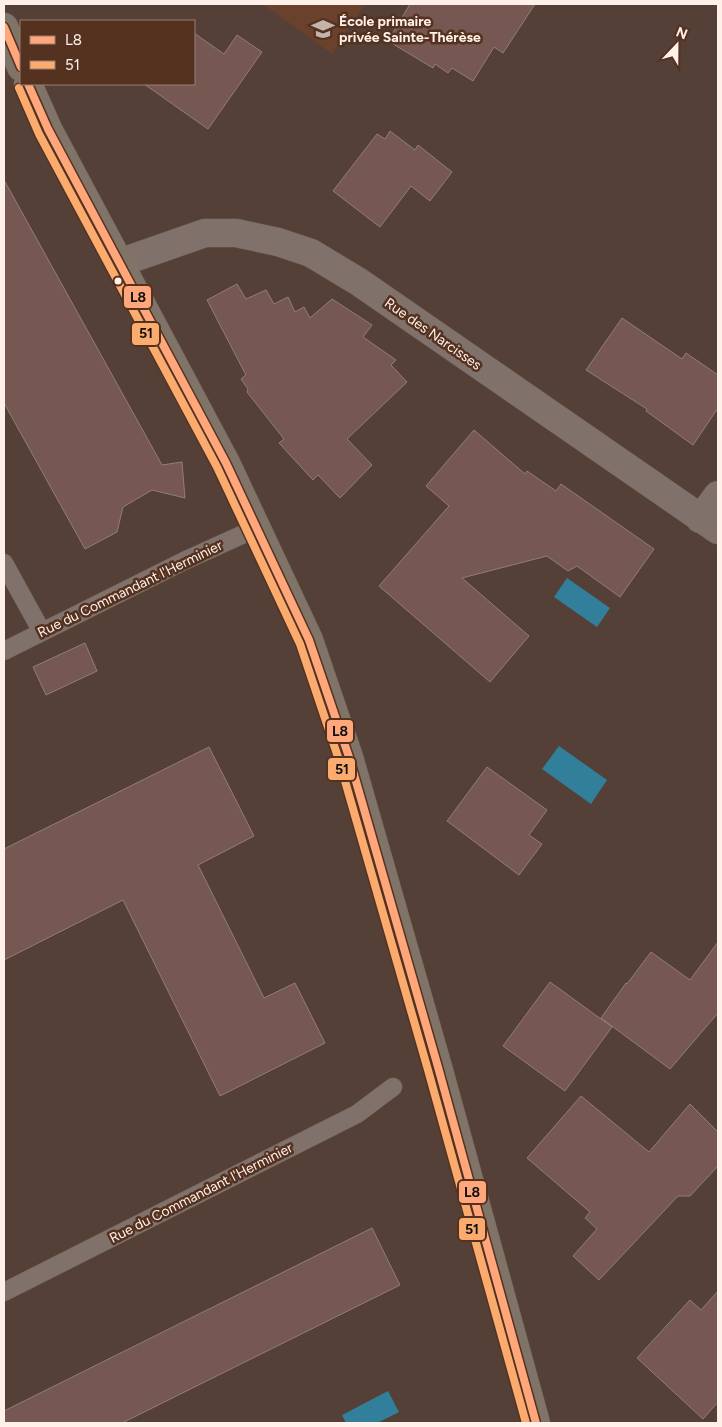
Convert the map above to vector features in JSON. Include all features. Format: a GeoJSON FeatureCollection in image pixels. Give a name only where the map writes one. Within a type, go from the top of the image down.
{"type":"FeatureCollection","features":[{"type":"Feature","properties":{"kind":"main road"},"geometry":{"type":"LineString","coordinates":[[4,27],[20,65]]}},
{"type":"Feature","properties":{"kind":"main road"},"geometry":{"type":"LineString","coordinates":[[28,85],[48,129],[226,463],[309,640],[348,758],[438,1067],[536,1423]]}},
{"type":"Feature","properties":{"kind":"street","name":"Rue des Narcisses"},"geometry":{"type":"LineString","coordinates":[[119,263],[205,233],[236,232],[278,242],[311,253],[359,282],[709,524]]}},
{"type":"Feature","properties":{"kind":"street"},"geometry":{"type":"LineString","coordinates":[[709,524],[718,495]]}},
{"type":"Feature","properties":{"kind":"lane","name":"Rue du Commandant l'Herminier"},"geometry":{"type":"LineString","coordinates":[[4,651],[184,561],[257,528]]}},
{"type":"Feature","properties":{"kind":"lane"},"geometry":{"type":"LineString","coordinates":[[4,563],[42,632]]}},
{"type":"Feature","properties":{"kind":"lane","name":"Rue du Commandant l'Herminier"},"geometry":{"type":"LineString","coordinates":[[4,1292],[357,1114],[393,1087]]}},
{"type":"Feature","properties":{"kind":"shaded area","name":"École primaire privée Sainte-Thérèse"},"geometry":{"type":"Polygon","coordinates":[[[263,4],[365,4],[332,54],[263,4]]]}},
{"type":"Feature","properties":{"kind":"water"},"geometry":{"type":"Polygon","coordinates":[[[567,578],[610,608],[597,627],[554,597],[567,578]]]}},
{"type":"Feature","properties":{"kind":"water"},"geometry":{"type":"Polygon","coordinates":[[[559,746],[607,780],[591,804],[542,769],[559,746]]]}},
{"type":"Feature","properties":{"kind":"water"},"geometry":{"type":"Polygon","coordinates":[[[388,1391],[399,1412],[377,1423],[346,1423],[342,1415],[388,1391]]]}},
{"type":"Feature","properties":{"kind":"building"},"geometry":{"type":"Polygon","coordinates":[[[410,4],[535,4],[503,53],[494,47],[473,81],[452,68],[448,73],[435,64],[433,68],[388,41],[410,4]]]}},
{"type":"Feature","properties":{"kind":"building"},"geometry":{"type":"Polygon","coordinates":[[[195,34],[224,54],[237,35],[262,52],[208,129],[145,85],[195,85],[195,34]]]}},
{"type":"Feature","properties":{"kind":"building"},"geometry":{"type":"Polygon","coordinates":[[[390,131],[415,150],[418,145],[452,172],[430,201],[411,186],[380,227],[333,191],[377,134],[385,139],[390,131]]]}},
{"type":"Feature","properties":{"kind":"building"},"geometry":{"type":"Polygon","coordinates":[[[4,180],[162,465],[182,462],[185,498],[152,490],[123,507],[117,532],[85,549],[4,403],[4,180]]]}},
{"type":"Feature","properties":{"kind":"building"},"geometry":{"type":"Polygon","coordinates":[[[237,284],[246,299],[266,290],[274,304],[288,297],[295,312],[304,307],[310,318],[332,299],[372,325],[363,337],[396,360],[391,365],[407,382],[347,439],[372,465],[340,498],[318,475],[313,480],[279,443],[284,439],[247,392],[248,389],[241,379],[246,375],[207,300],[237,284]]]}},
{"type":"Feature","properties":{"kind":"building"},"geometry":{"type":"Polygon","coordinates":[[[622,318],[682,359],[686,353],[718,375],[718,408],[693,445],[646,411],[647,409],[586,370],[622,318]]]}},
{"type":"Feature","properties":{"kind":"building"},"geometry":{"type":"Polygon","coordinates":[[[474,430],[525,474],[527,471],[556,491],[561,484],[654,549],[620,597],[577,566],[568,571],[547,556],[462,578],[529,636],[490,682],[379,586],[449,506],[426,486],[474,430]]]}},
{"type":"Feature","properties":{"kind":"building"},"geometry":{"type":"Polygon","coordinates":[[[85,643],[97,671],[46,695],[33,667],[85,643]]]}},
{"type":"Feature","properties":{"kind":"building"},"geometry":{"type":"Polygon","coordinates":[[[209,747],[254,836],[198,865],[264,998],[295,983],[325,1043],[220,1096],[123,900],[4,960],[4,849],[209,747]]]}},
{"type":"Feature","properties":{"kind":"building"},"geometry":{"type":"Polygon","coordinates":[[[487,767],[547,810],[529,835],[542,844],[519,875],[447,821],[487,767]]]}},
{"type":"Feature","properties":{"kind":"building"},"geometry":{"type":"Polygon","coordinates":[[[718,942],[718,1013],[670,1069],[601,1018],[651,952],[690,980],[718,942]]]}},
{"type":"Feature","properties":{"kind":"building"},"geometry":{"type":"Polygon","coordinates":[[[550,982],[612,1027],[565,1091],[503,1046],[550,982]]]}},
{"type":"Feature","properties":{"kind":"building"},"geometry":{"type":"Polygon","coordinates":[[[581,1096],[649,1152],[690,1104],[718,1132],[718,1166],[690,1196],[678,1196],[599,1280],[573,1256],[597,1229],[585,1218],[590,1212],[527,1158],[581,1096]]]}},
{"type":"Feature","properties":{"kind":"building"},"geometry":{"type":"Polygon","coordinates":[[[372,1228],[400,1285],[122,1423],[4,1423],[4,1411],[372,1228]]]}},
{"type":"Feature","properties":{"kind":"building"},"geometry":{"type":"Polygon","coordinates":[[[718,1291],[718,1402],[703,1419],[637,1358],[690,1300],[701,1310],[718,1291]]]}},
{"type":"Feature","properties":{"kind":"transit line","name":"L8"},"geometry":{"type":"LineString","coordinates":[[4,27],[20,65]]}},
{"type":"Feature","properties":{"kind":"transit line","name":"L8"},"geometry":{"type":"LineString","coordinates":[[28,85],[48,129],[226,463],[309,640],[349,757],[438,1067],[536,1423]]}},
{"type":"Feature","properties":{"kind":"transit line","name":"51"},"geometry":{"type":"LineString","coordinates":[[19,88],[39,134],[217,467],[300,644],[339,760],[428,1070],[526,1423]]}},
{"type":"Feature","properties":{"kind":"place","name":"École primaire privée Sainte-Thérèse"},"geometry":{"type":"Point","coordinates":[323,29]}}]}
